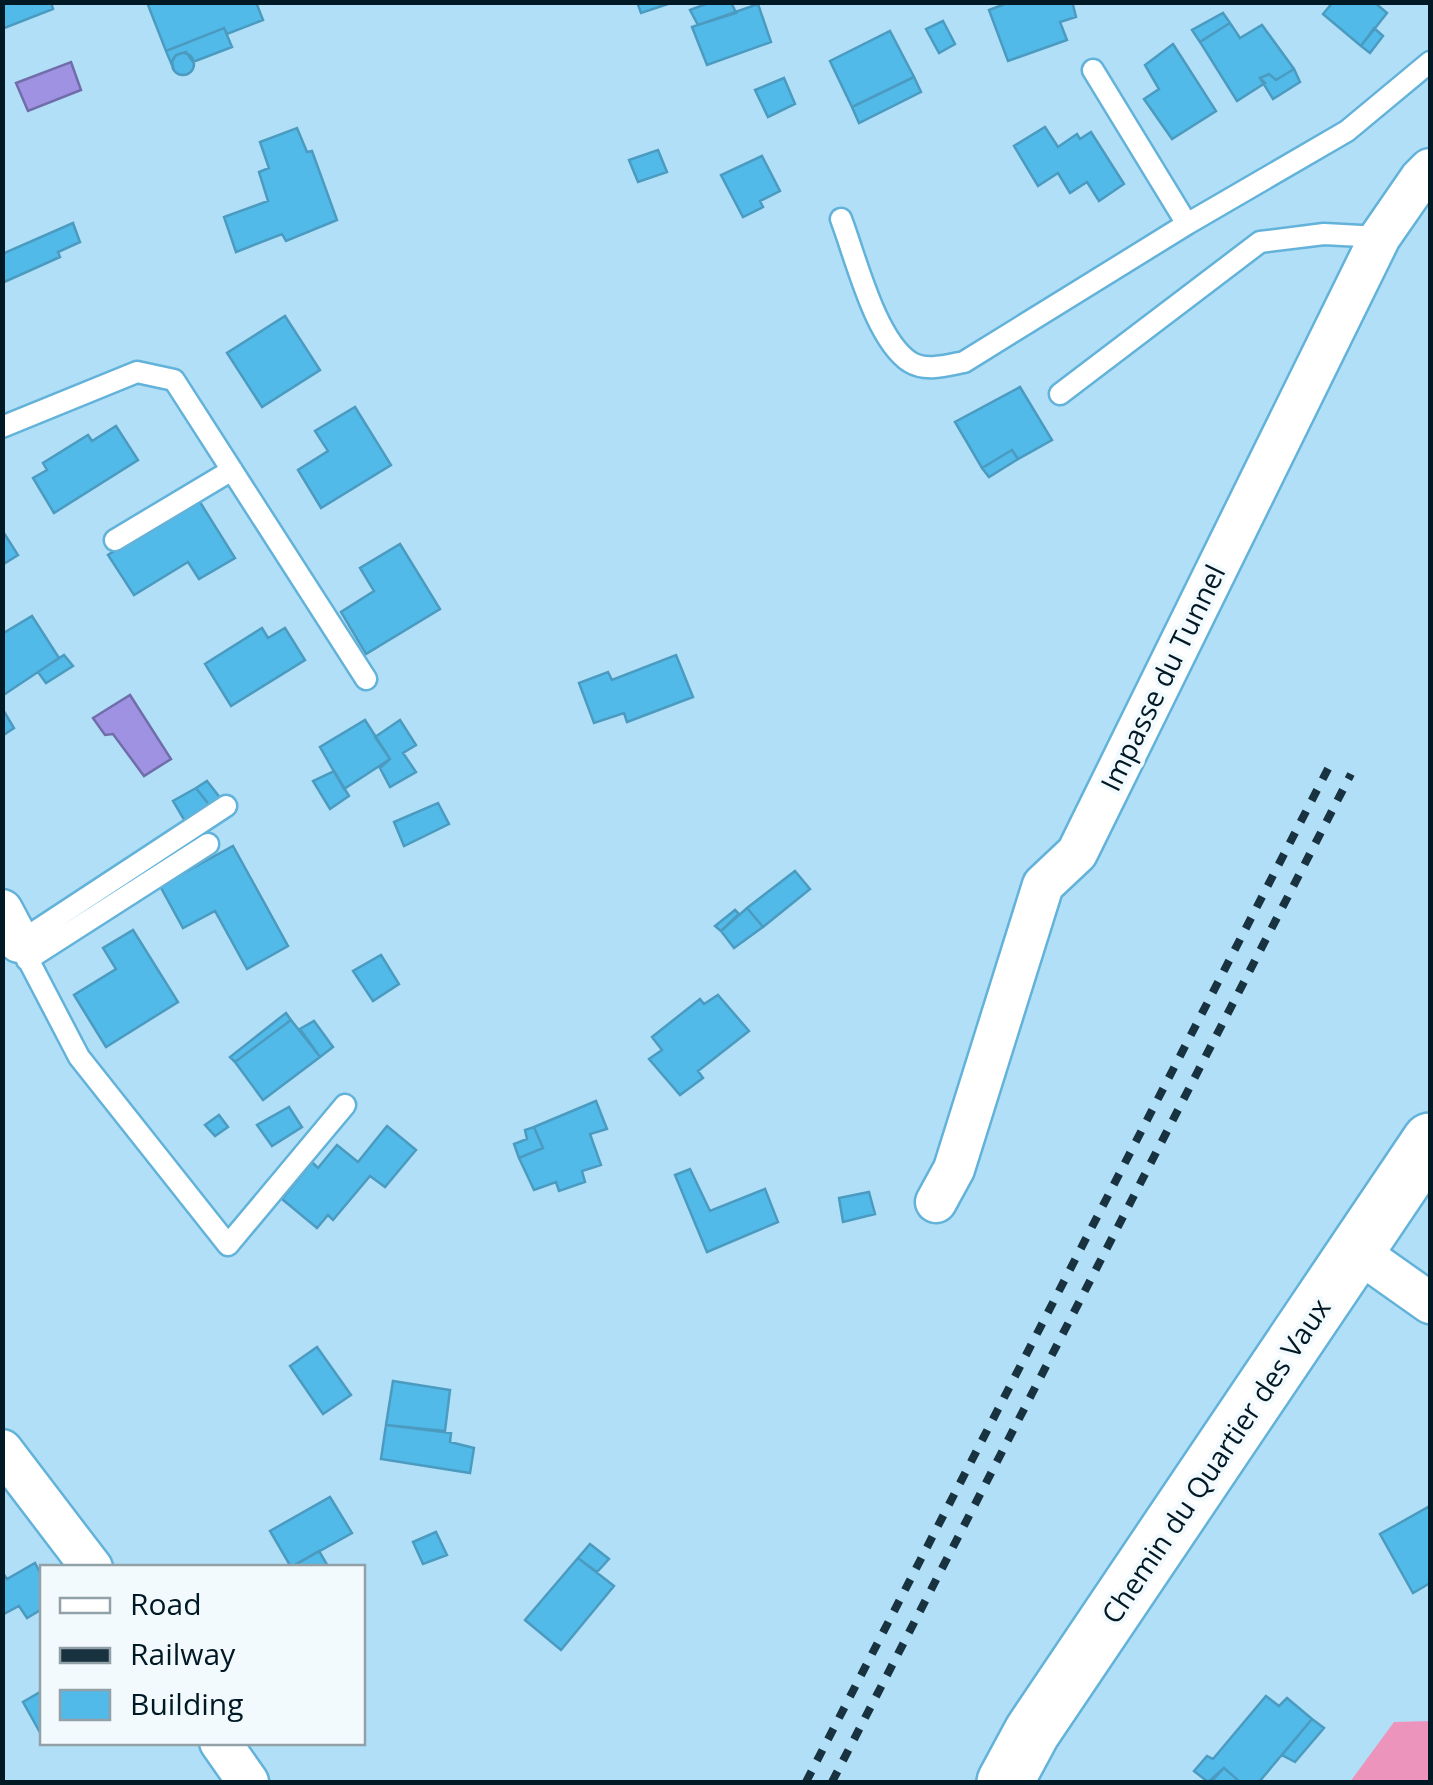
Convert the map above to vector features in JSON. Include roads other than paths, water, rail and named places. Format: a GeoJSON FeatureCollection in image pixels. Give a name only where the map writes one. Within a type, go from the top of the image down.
{"type":"FeatureCollection","features":[{"type":"Feature","properties":{"kind":"street","name":"Impasse du Tunnel"},"geometry":{"type":"LineString","coordinates":[[936,1202],[954,1169],[1044,885],[1077,852],[1380,237],[1430,170]]}},
{"type":"Feature","properties":{"kind":"street","name":"Chemin du Quartier des Vaux"},"geometry":{"type":"LineString","coordinates":[[1005,1782],[1032,1732],[1430,1141]]}},
{"type":"Feature","properties":{"kind":"street"},"geometry":{"type":"LineString","coordinates":[[1358,1252],[1430,1303]]}},
{"type":"Feature","properties":{"kind":"street"},"geometry":{"type":"LineString","coordinates":[[2,1450],[90,1565]]}},
{"type":"Feature","properties":{"kind":"street"},"geometry":{"type":"LineString","coordinates":[[222,1745],[248,1782]]}},
{"type":"Feature","properties":{"kind":"lane"},"geometry":{"type":"LineString","coordinates":[[842,219],[881,326],[911,363],[933,368],[964,362],[1346,131],[1430,62]]}},
{"type":"Feature","properties":{"kind":"lane"},"geometry":{"type":"LineString","coordinates":[[1093,70],[1187,224]]}},
{"type":"Feature","properties":{"kind":"lane"},"geometry":{"type":"LineString","coordinates":[[1060,394],[1260,242],[1324,234],[1380,237]]}},
{"type":"Feature","properties":{"kind":"lane"},"geometry":{"type":"LineString","coordinates":[[2,427],[137,372],[174,380],[366,679]]}},
{"type":"Feature","properties":{"kind":"lane"},"geometry":{"type":"LineString","coordinates":[[115,540],[232,470]]}},
{"type":"Feature","properties":{"kind":"lane"},"geometry":{"type":"LineString","coordinates":[[16,937],[226,806]]}},
{"type":"Feature","properties":{"kind":"lane"},"geometry":{"type":"LineString","coordinates":[[16,937],[208,844]]}},
{"type":"Feature","properties":{"kind":"lane"},"geometry":{"type":"LineString","coordinates":[[16,937],[78,1057],[228,1244],[344,1105]]}},
{"type":"Feature","properties":{"kind":"railway"},"geometry":{"type":"LineString","coordinates":[[806,1782],[1332,761]]}},
{"type":"Feature","properties":{"kind":"railway"},"geometry":{"type":"LineString","coordinates":[[832,1782],[1351,774]]}}]}
